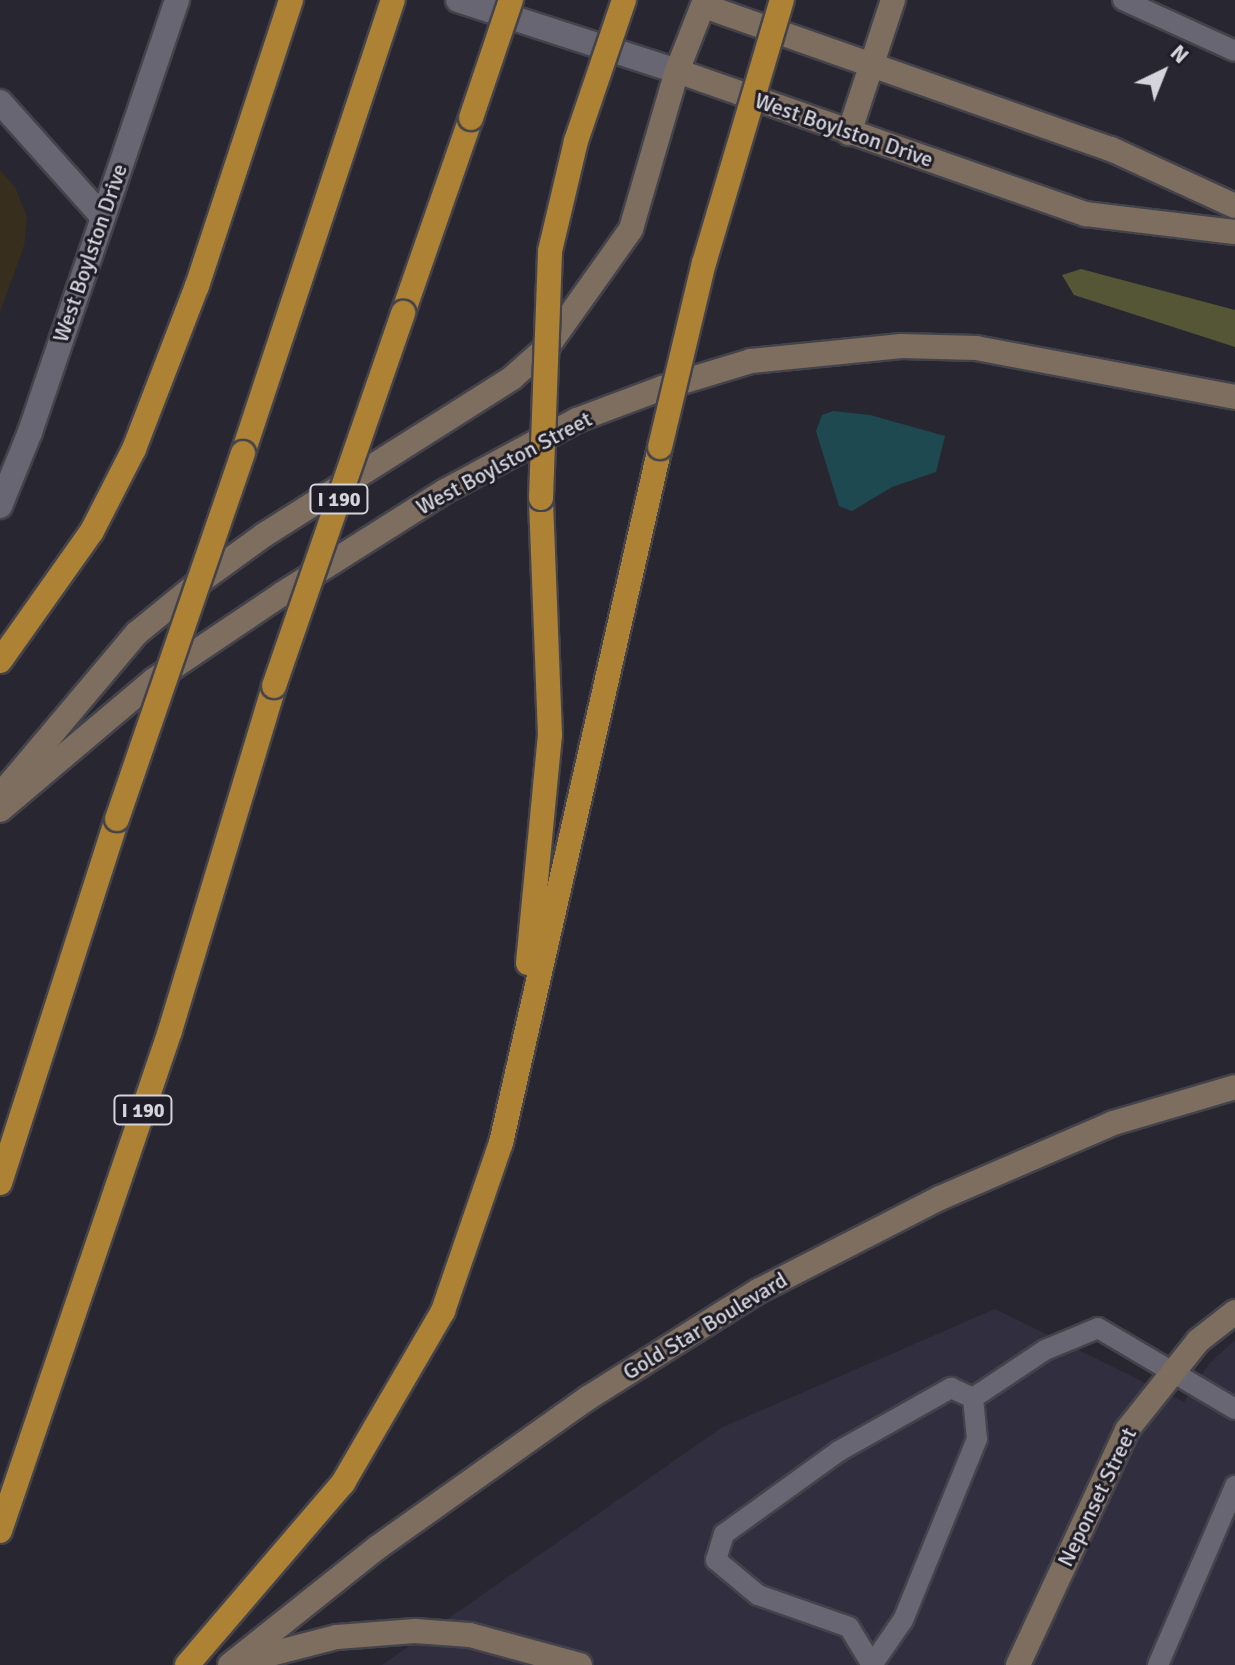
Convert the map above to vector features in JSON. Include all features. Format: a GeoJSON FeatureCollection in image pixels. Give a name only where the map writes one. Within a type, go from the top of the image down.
{"type":"FeatureCollection","features":[{"type":"Feature","properties":{"kind":"highway"},"geometry":{"type":"LineString","coordinates":[[0,661],[92,531],[134,449],[197,286],[291,0]]}},
{"type":"Feature","properties":{"kind":"highway"},"geometry":{"type":"LineString","coordinates":[[0,1183],[117,819],[243,453],[393,0]]}},
{"type":"Feature","properties":{"kind":"highway","name":"I 190"},"geometry":{"type":"LineString","coordinates":[[0,1531],[170,1031],[274,686],[511,0]]}},
{"type":"Feature","properties":{"kind":"highway"},"geometry":{"type":"LineString","coordinates":[[501,1143],[527,969],[550,735],[541,498],[550,251],[576,141],[624,0]]}},
{"type":"Feature","properties":{"kind":"highway"},"geometry":{"type":"LineString","coordinates":[[187,1665],[343,1483],[443,1311],[501,1143],[704,263],[782,0]]}},
{"type":"Feature","properties":{"kind":"main road"},"geometry":{"type":"LineString","coordinates":[[849,133],[893,0]]}},
{"type":"Feature","properties":{"kind":"main road"},"geometry":{"type":"LineString","coordinates":[[0,797],[149,623],[264,535],[512,378],[548,346],[631,229],[698,2],[871,68],[1111,149],[1235,206]]}},
{"type":"Feature","properties":{"kind":"main road","name":"West Boylston Drive"},"geometry":{"type":"LineString","coordinates":[[677,71],[1086,214],[1235,232]]}},
{"type":"Feature","properties":{"kind":"main road","name":"West Boylston Street"},"geometry":{"type":"LineString","coordinates":[[0,810],[154,680],[282,594],[445,491],[577,420],[662,388],[751,361],[916,347],[990,350],[1235,397]]}},
{"type":"Feature","properties":{"kind":"main road"},"geometry":{"type":"LineString","coordinates":[[1199,1098],[1235,1077]]}},
{"type":"Feature","properties":{"kind":"main road","name":"Gold Star Boulevard"},"geometry":{"type":"LineString","coordinates":[[232,1665],[378,1547],[489,1468],[588,1398],[758,1291],[940,1198],[1113,1123],[1235,1087]]}},
{"type":"Feature","properties":{"kind":"main road","name":"Neponset Street"},"geometry":{"type":"LineString","coordinates":[[1018,1665],[1127,1430],[1198,1341],[1235,1312]]}},
{"type":"Feature","properties":{"kind":"main road"},"geometry":{"type":"LineString","coordinates":[[232,1665],[325,1639],[415,1631],[497,1641],[580,1665]]}},
{"type":"Feature","properties":{"kind":"street","name":"West Boylston Drive"},"geometry":{"type":"LineString","coordinates":[[0,506],[30,432],[177,0]]}},
{"type":"Feature","properties":{"kind":"street","name":"West Boylston Drive"},"geometry":{"type":"LineString","coordinates":[[458,0],[677,71]]}},
{"type":"Feature","properties":{"kind":"street"},"geometry":{"type":"LineString","coordinates":[[0,102],[102,216]]}},
{"type":"Feature","properties":{"kind":"lane"},"geometry":{"type":"LineString","coordinates":[[1123,0],[1235,51]]}},
{"type":"Feature","properties":{"kind":"lane"},"geometry":{"type":"LineString","coordinates":[[973,1398],[1045,1350],[1098,1328],[1235,1409]]}},
{"type":"Feature","properties":{"kind":"lane"},"geometry":{"type":"LineString","coordinates":[[951,1388],[973,1398],[977,1439],[903,1620],[872,1665],[849,1627],[758,1595],[716,1560],[724,1534],[839,1451],[951,1388]]}},
{"type":"Feature","properties":{"kind":"lane"},"geometry":{"type":"LineString","coordinates":[[1158,1665],[1235,1486]]}},
{"type":"Feature","properties":{"kind":"shaded area"},"geometry":{"type":"Polygon","coordinates":[[[0,170],[15,187],[27,217],[24,246],[0,312],[0,170]]]}},
{"type":"Feature","properties":{"kind":"shaded area"},"geometry":{"type":"Polygon","coordinates":[[[995,1309],[1184,1402],[1209,1364],[1235,1340],[1235,1665],[382,1665],[721,1428],[995,1309]]]}},
{"type":"Feature","properties":{"kind":"green space"},"geometry":{"type":"Polygon","coordinates":[[[1081,269],[1235,310],[1235,347],[1074,295],[1062,275],[1081,269]]]}},
{"type":"Feature","properties":{"kind":"water"},"geometry":{"type":"Polygon","coordinates":[[[833,411],[870,415],[945,436],[936,472],[892,487],[852,511],[839,506],[816,431],[822,415],[833,411]]]}}]}
